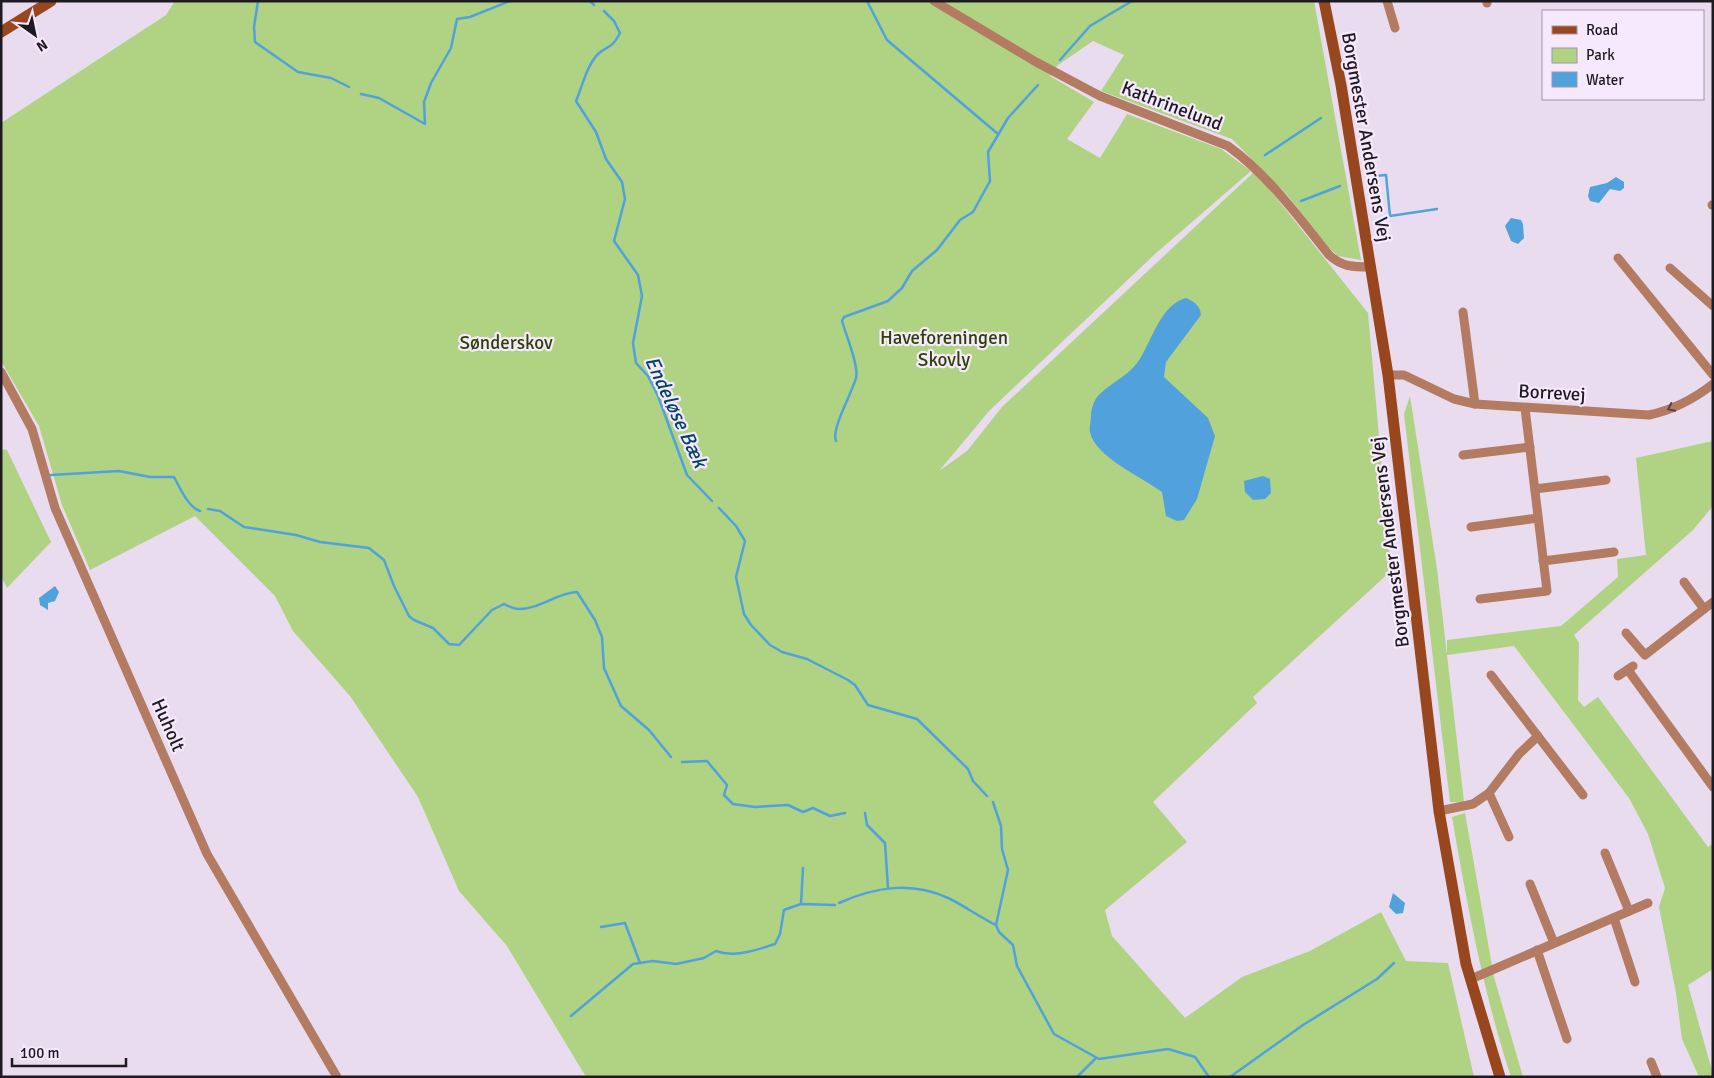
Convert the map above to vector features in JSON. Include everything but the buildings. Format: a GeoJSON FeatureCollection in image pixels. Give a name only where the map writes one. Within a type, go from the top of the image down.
{"type":"FeatureCollection","features":[{"type":"Feature","properties":{"kind":"street"},"geometry":{"type":"LineString","coordinates":[[1,32],[51,1]]}},
{"type":"Feature","properties":{"kind":"street","name":"Kathrinelund"},"geometry":{"type":"LineString","coordinates":[[934,1],[1036,62],[1100,96],[1228,146],[1244,158],[1272,187],[1328,255],[1339,264],[1350,267],[1371,267]]}},
{"type":"Feature","properties":{"kind":"street","name":"Borgmester Andersens Vej"},"geometry":{"type":"LineString","coordinates":[[1324,1],[1388,375],[1439,812],[1471,979],[1500,1077]]}},
{"type":"Feature","properties":{"kind":"street"},"geometry":{"type":"LineString","coordinates":[[1387,1],[1395,28]]}},
{"type":"Feature","properties":{"kind":"street"},"geometry":{"type":"LineString","coordinates":[[1618,258],[1713,376]]}},
{"type":"Feature","properties":{"kind":"street"},"geometry":{"type":"LineString","coordinates":[[1670,268],[1713,306]]}},
{"type":"Feature","properties":{"kind":"street"},"geometry":{"type":"LineString","coordinates":[[1463,312],[1475,404]]}},
{"type":"Feature","properties":{"kind":"street","name":"Huholt"},"geometry":{"type":"LineString","coordinates":[[1,372],[32,429],[55,508],[206,854],[337,1077]]}},
{"type":"Feature","properties":{"kind":"street","name":"Borrevej"},"geometry":{"type":"LineString","coordinates":[[1388,375],[1404,375],[1454,399],[1475,404],[1649,415],[1664,411],[1703,392],[1713,384]]}},
{"type":"Feature","properties":{"kind":"street"},"geometry":{"type":"LineString","coordinates":[[1480,599],[1547,591],[1525,408]]}},
{"type":"Feature","properties":{"kind":"street"},"geometry":{"type":"LineString","coordinates":[[1463,455],[1530,447]]}},
{"type":"Feature","properties":{"kind":"street"},"geometry":{"type":"LineString","coordinates":[[1535,488],[1606,480]]}},
{"type":"Feature","properties":{"kind":"street"},"geometry":{"type":"LineString","coordinates":[[1471,526],[1538,518]]}},
{"type":"Feature","properties":{"kind":"street"},"geometry":{"type":"LineString","coordinates":[[1543,561],[1614,552]]}},
{"type":"Feature","properties":{"kind":"street"},"geometry":{"type":"LineString","coordinates":[[1684,582],[1704,609]]}},
{"type":"Feature","properties":{"kind":"street"},"geometry":{"type":"LineString","coordinates":[[1626,633],[1644,655],[1713,602]]}},
{"type":"Feature","properties":{"kind":"street"},"geometry":{"type":"LineString","coordinates":[[1618,676],[1630,668],[1712,786]]}},
{"type":"Feature","properties":{"kind":"street"},"geometry":{"type":"LineString","coordinates":[[1491,675],[1583,796]]}},
{"type":"Feature","properties":{"kind":"street"},"geometry":{"type":"LineString","coordinates":[[1439,812],[1473,804],[1489,793],[1519,754],[1538,736]]}},
{"type":"Feature","properties":{"kind":"street"},"geometry":{"type":"LineString","coordinates":[[1489,793],[1508,837]]}},
{"type":"Feature","properties":{"kind":"street"},"geometry":{"type":"LineString","coordinates":[[1605,853],[1628,911]]}},
{"type":"Feature","properties":{"kind":"street"},"geometry":{"type":"LineString","coordinates":[[1530,884],[1554,943]]}},
{"type":"Feature","properties":{"kind":"street"},"geometry":{"type":"LineString","coordinates":[[1471,979],[1648,903]]}},
{"type":"Feature","properties":{"kind":"street"},"geometry":{"type":"LineString","coordinates":[[1614,918],[1635,982]]}},
{"type":"Feature","properties":{"kind":"street"},"geometry":{"type":"LineString","coordinates":[[1537,950],[1567,1038]]}},
{"type":"Feature","properties":{"kind":"street"},"geometry":{"type":"LineString","coordinates":[[1651,1062],[1658,1077]]}},
{"type":"Feature","properties":{"kind":"green space","name":"Sønderskov"},"geometry":{"type":"Polygon","coordinates":[[[175,1],[1314,1],[1361,260],[1338,256],[1329,248],[1288,196],[1232,139],[1101,91],[1124,55],[1093,41],[1058,65],[1050,76],[1094,102],[1067,139],[1100,158],[1127,114],[1221,149],[1251,171],[1155,254],[989,411],[939,471],[967,451],[1002,407],[1255,171],[1368,313],[1391,571],[1253,697],[1257,703],[1153,802],[1187,842],[1105,910],[1112,936],[1185,1018],[1242,977],[1310,951],[1381,912],[1406,961],[1448,963],[1474,1077],[586,1077],[507,946],[459,891],[418,797],[350,696],[293,631],[275,596],[195,516],[90,570],[62,505],[39,426],[1,361],[1,123],[166,15],[175,1]]]}},
{"type":"Feature","properties":{"kind":"green space"},"geometry":{"type":"Polygon","coordinates":[[[1410,396],[1437,569],[1464,802],[1450,802],[1404,414],[1410,396]]]}},
{"type":"Feature","properties":{"kind":"green space"},"geometry":{"type":"Polygon","coordinates":[[[1713,441],[1713,506],[1693,530],[1574,635],[1579,643],[1578,700],[1584,707],[1598,697],[1708,847],[1713,844],[1713,969],[1688,985],[1713,1074],[1713,1077],[1699,1077],[1682,1039],[1676,993],[1659,907],[1665,888],[1648,834],[1629,798],[1514,646],[1447,655],[1447,640],[1561,626],[1618,577],[1617,559],[1646,555],[1636,458],[1713,441]]]}},
{"type":"Feature","properties":{"kind":"green space"},"geometry":{"type":"Polygon","coordinates":[[[1,449],[7,450],[51,542],[7,588],[1,576],[1,449]]]}},
{"type":"Feature","properties":{"kind":"green space"},"geometry":{"type":"Polygon","coordinates":[[[1465,813],[1494,977],[1523,1077],[1511,1077],[1484,980],[1452,817],[1465,813]]]}},
{"type":"Feature","properties":{"kind":"water"},"geometry":{"type":"Polygon","coordinates":[[[1616,177],[1624,182],[1624,188],[1620,191],[1610,189],[1599,203],[1590,201],[1588,196],[1590,187],[1607,183],[1616,177]]]}},
{"type":"Feature","properties":{"kind":"water"},"geometry":{"type":"Polygon","coordinates":[[[1511,218],[1521,220],[1523,224],[1524,238],[1518,244],[1511,241],[1505,226],[1511,218]]]}},
{"type":"Feature","properties":{"kind":"water"},"geometry":{"type":"Polygon","coordinates":[[[1186,298],[1200,309],[1201,315],[1166,362],[1164,377],[1208,418],[1215,436],[1197,499],[1184,520],[1177,521],[1166,516],[1162,492],[1120,466],[1101,450],[1094,441],[1090,428],[1092,408],[1097,397],[1132,369],[1141,357],[1164,314],[1178,301],[1186,298]]]}},
{"type":"Feature","properties":{"kind":"water"},"geometry":{"type":"Polygon","coordinates":[[[1263,476],[1270,479],[1271,493],[1265,499],[1253,500],[1245,492],[1244,481],[1263,476]]]}},
{"type":"Feature","properties":{"kind":"water"},"geometry":{"type":"Polygon","coordinates":[[[55,586],[59,592],[55,601],[48,603],[48,610],[40,605],[39,598],[55,586]]]}},
{"type":"Feature","properties":{"kind":"water"},"geometry":{"type":"Polygon","coordinates":[[[1393,893],[1405,903],[1403,913],[1396,914],[1389,907],[1393,893]]]}},
{"type":"Feature","properties":{"kind":"waterway","name":"Endeløse Bæk"},"geometry":{"type":"LineString","coordinates":[[258,1],[254,27],[255,42],[298,72],[331,78],[349,87]]}},
{"type":"Feature","properties":{"kind":"waterway","name":"Endeløse Bæk"},"geometry":{"type":"LineString","coordinates":[[361,94],[379,98],[425,124],[424,102],[431,83],[451,48],[457,19],[470,17],[510,1]]}},
{"type":"Feature","properties":{"kind":"waterway","name":"Endeløse Bæk"},"geometry":{"type":"LineString","coordinates":[[590,1],[594,5]]}},
{"type":"Feature","properties":{"kind":"waterway"},"geometry":{"type":"LineString","coordinates":[[867,1],[887,40],[998,134]]}},
{"type":"Feature","properties":{"kind":"waterway"},"geometry":{"type":"LineString","coordinates":[[1060,60],[1090,26],[1132,1]]}},
{"type":"Feature","properties":{"kind":"waterway","name":"Endeløse Bæk"},"geometry":{"type":"LineString","coordinates":[[604,11],[614,21],[620,33],[612,44],[594,59],[576,101],[596,132],[606,159],[622,182],[625,199],[614,241],[638,275],[642,296],[633,343],[636,363],[648,376],[658,396],[687,475],[712,501]]}},
{"type":"Feature","properties":{"kind":"waterway"},"geometry":{"type":"LineString","coordinates":[[836,441],[836,428],[856,378],[854,358],[842,321],[844,317],[888,301],[902,288],[912,271],[937,250],[960,220],[973,212],[990,181],[988,152],[1008,118],[1038,85]]}},
{"type":"Feature","properties":{"kind":"waterway"},"geometry":{"type":"LineString","coordinates":[[1265,155],[1321,118]]}},
{"type":"Feature","properties":{"kind":"waterway"},"geometry":{"type":"LineString","coordinates":[[1375,176],[1386,175],[1390,216],[1437,209]]}},
{"type":"Feature","properties":{"kind":"waterway"},"geometry":{"type":"LineString","coordinates":[[1301,201],[1340,186]]}},
{"type":"Feature","properties":{"kind":"waterway"},"geometry":{"type":"LineString","coordinates":[[51,475],[119,471],[150,477],[174,477],[188,501],[200,511]]}},
{"type":"Feature","properties":{"kind":"waterway","name":"Endeløse Bæk"},"geometry":{"type":"LineString","coordinates":[[719,508],[736,526],[745,541],[736,577],[744,614],[751,625],[770,645],[782,652],[807,659],[848,680],[855,685],[868,705],[917,719],[968,769],[973,781],[987,796]]}},
{"type":"Feature","properties":{"kind":"waterway"},"geometry":{"type":"LineString","coordinates":[[208,509],[220,511],[244,527],[296,535],[320,542],[369,548],[384,560],[409,616],[433,628],[449,644],[459,645],[492,610],[504,604],[517,609],[527,608],[562,595],[577,592],[595,620],[602,637],[604,668],[621,706],[649,730],[671,757]]}},
{"type":"Feature","properties":{"kind":"waterway"},"geometry":{"type":"LineString","coordinates":[[682,762],[707,761],[727,785],[724,795],[733,804],[755,807],[788,805],[803,812],[813,808],[830,816],[845,813]]}},
{"type":"Feature","properties":{"kind":"waterway","name":"Endeløse Bæk"},"geometry":{"type":"LineString","coordinates":[[993,802],[1001,826],[1002,849],[1008,870],[996,925],[999,932],[1013,945],[1017,966],[1054,1034],[1099,1059],[1168,1049],[1195,1057],[1209,1077]]}},
{"type":"Feature","properties":{"kind":"waterway"},"geometry":{"type":"LineString","coordinates":[[865,813],[867,825],[885,843],[888,888]]}},
{"type":"Feature","properties":{"kind":"waterway"},"geometry":{"type":"LineString","coordinates":[[801,904],[803,868]]}},
{"type":"Feature","properties":{"kind":"waterway"},"geometry":{"type":"LineString","coordinates":[[839,903],[880,890],[893,888],[920,889],[948,898],[996,925]]}},
{"type":"Feature","properties":{"kind":"waterway"},"geometry":{"type":"LineString","coordinates":[[571,1016],[633,964],[653,961],[676,964],[704,958],[716,951],[730,954],[760,949],[775,944],[780,934],[784,910],[801,904],[835,905]]}},
{"type":"Feature","properties":{"kind":"waterway"},"geometry":{"type":"LineString","coordinates":[[601,927],[625,923],[640,963]]}},
{"type":"Feature","properties":{"kind":"waterway"},"geometry":{"type":"LineString","coordinates":[[1230,1077],[1303,1025],[1377,979],[1394,963]]}},
{"type":"Feature","properties":{"kind":"waterway"},"geometry":{"type":"LineString","coordinates":[[1077,1077],[1096,1058]]}},
{"type":"Feature","properties":{"kind":"park label","name":"Haveforeningen Skovly"},"geometry":{"type":"Point","coordinates":[944,349]}}]}
